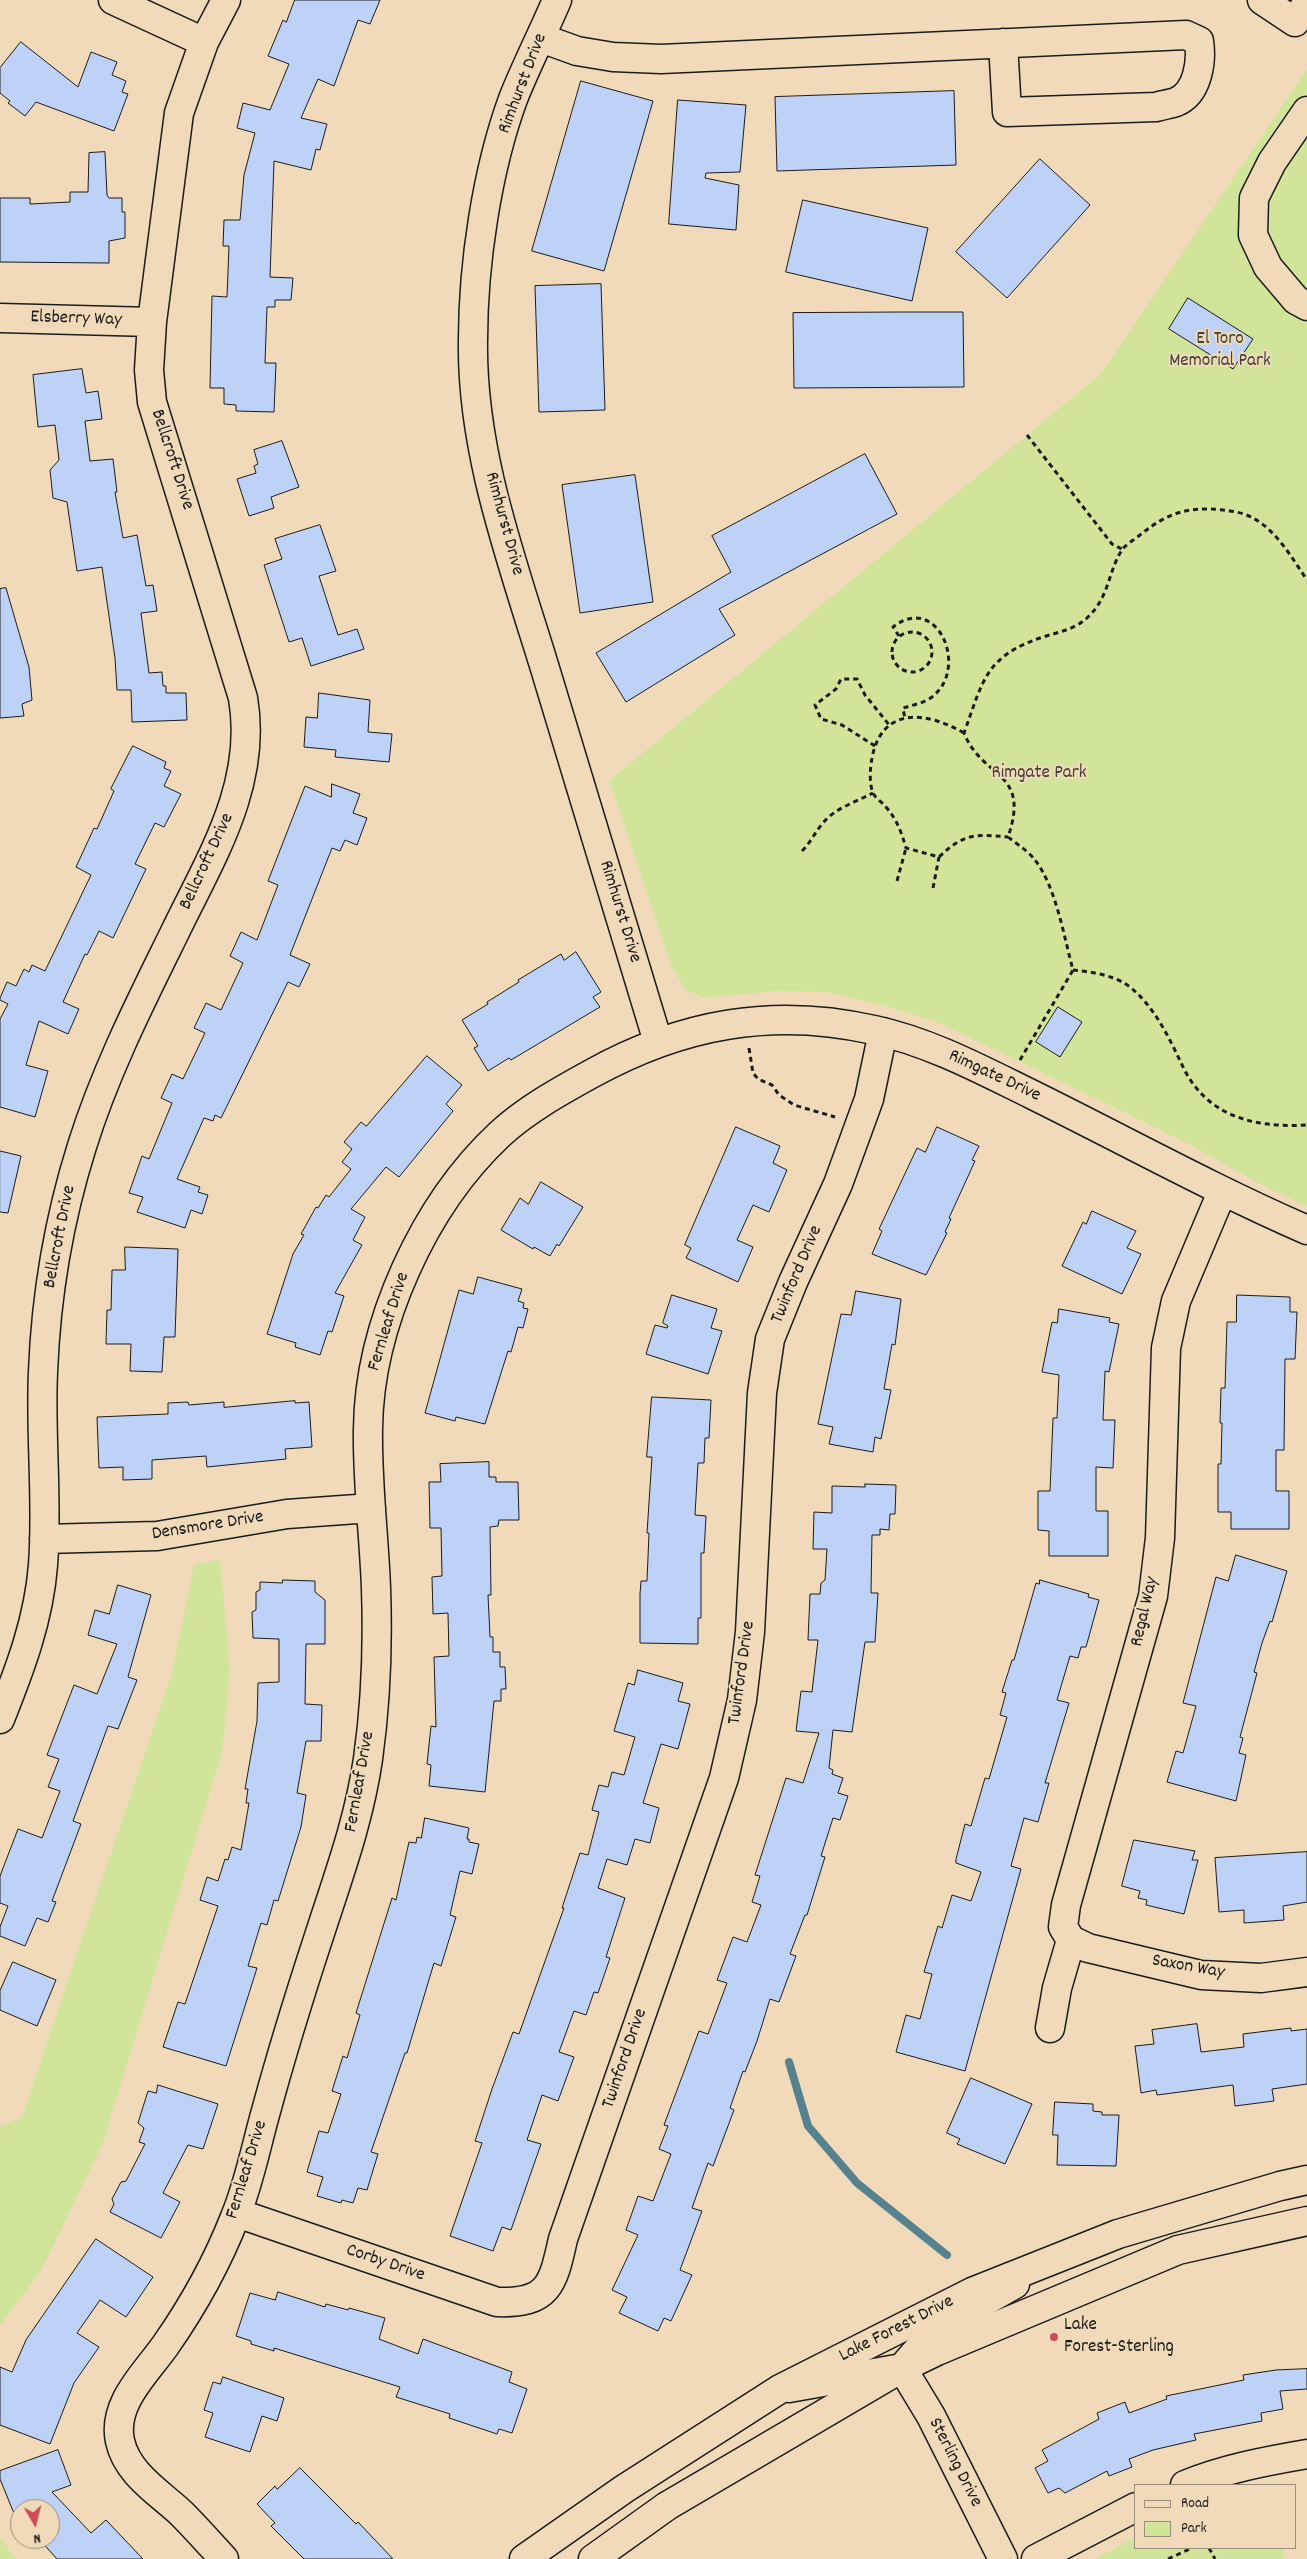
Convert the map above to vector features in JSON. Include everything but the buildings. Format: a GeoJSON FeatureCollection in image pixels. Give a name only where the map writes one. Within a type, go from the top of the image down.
{"type":"FeatureCollection","features":[{"type":"Feature","properties":{"kind":"street"},"geometry":{"type":"LineString","coordinates":[[113,0],[204,42]]}},
{"type":"Feature","properties":{"kind":"street","name":"Bellcroft Drive"},"geometry":{"type":"LineString","coordinates":[[0,1719],[27,1650],[38,1597],[44,1539],[43,1372],[51,1284],[66,1196],[92,1113],[139,1006],[225,831],[239,790],[246,731],[244,698],[152,402],[149,370],[152,322],[179,113],[204,42],[226,0]]}},
{"type":"Feature","properties":{"kind":"street","name":"Rimhurst Drive"},"geometry":{"type":"LineString","coordinates":[[557,0],[513,100],[485,208],[477,270],[472,341],[476,395],[485,460],[510,552],[658,1042]]}},
{"type":"Feature","properties":{"kind":"street"},"geometry":{"type":"LineString","coordinates":[[1262,0],[1295,22],[1307,3]]}},
{"type":"Feature","properties":{"kind":"street"},"geometry":{"type":"LineString","coordinates":[[541,38],[577,51],[613,57],[661,59],[1003,43],[1186,35],[1199,41],[1202,56],[1194,84],[1178,101],[1156,106],[1007,112],[1003,43]]}},
{"type":"Feature","properties":{"kind":"street"},"geometry":{"type":"LineString","coordinates":[[1307,112],[1272,162],[1254,198],[1254,235],[1268,267],[1296,300],[1307,306]]}},
{"type":"Feature","properties":{"kind":"street","name":"Elsberry Way"},"geometry":{"type":"LineString","coordinates":[[0,318],[152,322]]}},
{"type":"Feature","properties":{"kind":"street","name":"Rimgate Drive"},"geometry":{"type":"LineString","coordinates":[[658,1042],[715,1027],[808,1019],[883,1032],[943,1052],[1128,1142],[1222,1192],[1307,1230]]}},
{"type":"Feature","properties":{"kind":"street","name":"Twinford Drive"},"geometry":{"type":"LineString","coordinates":[[534,2298],[548,2287],[555,2274],[563,2239],[724,1778],[742,1700],[750,1632],[762,1393],[770,1339],[793,1282],[838,1184],[869,1099],[883,1032]]}},
{"type":"Feature","properties":{"kind":"street","name":"Fernleaf Drive"},"geometry":{"type":"LineString","coordinates":[[224,2559],[184,2516],[137,2474],[121,2448],[118,2424],[125,2400],[181,2323],[209,2274],[237,2213],[281,2056],[355,1828],[368,1756],[376,1661],[376,1587],[368,1424],[375,1361],[392,1305],[413,1253],[436,1214],[464,1174],[501,1133],[552,1096],[608,1065],[658,1042]]}},
{"type":"Feature","properties":{"kind":"street","name":"Regal Way"},"geometry":{"type":"LineString","coordinates":[[1071,1940],[1063,1927],[1066,1906],[1153,1596],[1160,1538],[1168,1339],[1176,1301],[1222,1192]]}},
{"type":"Feature","properties":{"kind":"street","name":"Densmore Drive"},"geometry":{"type":"LineString","coordinates":[[44,1539],[157,1536],[287,1514],[371,1508]]}},
{"type":"Feature","properties":{"kind":"street"},"geometry":{"type":"LineString","coordinates":[[1050,2028],[1057,1988],[1071,1940]]}},
{"type":"Feature","properties":{"kind":"street","name":"Saxon Way"},"geometry":{"type":"LineString","coordinates":[[1071,1940],[1088,1948],[1201,1975],[1261,1978],[1307,1972]]}},
{"type":"Feature","properties":{"kind":"street","name":"Lake Forest Drive"},"geometry":{"type":"LineString","coordinates":[[524,2559],[624,2489],[780,2389],[972,2292],[1118,2234],[1280,2186],[1307,2180]]}},
{"type":"Feature","properties":{"kind":"street","name":"Corby Drive"},"geometry":{"type":"LineString","coordinates":[[237,2213],[497,2302],[516,2302],[534,2298]]}},
{"type":"Feature","properties":{"kind":"street","name":"Lake Forest Drive"},"geometry":{"type":"LineString","coordinates":[[593,2559],[667,2506],[902,2368],[1032,2310],[1178,2250],[1307,2221]]}},
{"type":"Feature","properties":{"kind":"street"},"geometry":{"type":"LineString","coordinates":[[780,2389],[902,2368],[936,2329],[1068,2254]]}},
{"type":"Feature","properties":{"kind":"street","name":"Sterling Drive"},"geometry":{"type":"LineString","coordinates":[[902,2368],[931,2416],[1003,2559]]}},
{"type":"Feature","properties":{"kind":"street"},"geometry":{"type":"LineString","coordinates":[[1187,2484],[1202,2478],[1265,2461],[1307,2454]]}},
{"type":"Feature","properties":{"kind":"street"},"geometry":{"type":"LineString","coordinates":[[1036,2559],[1134,2508]]}},
{"type":"Feature","properties":{"kind":"path"},"geometry":{"type":"LineString","coordinates":[[1027,435],[1112,544],[1122,549]]}},
{"type":"Feature","properties":{"kind":"path"},"geometry":{"type":"LineString","coordinates":[[964,733],[984,679],[994,664],[1007,653],[1025,643],[1076,626],[1088,617],[1107,590],[1122,549],[1158,521],[1179,512],[1205,508],[1234,512],[1252,517],[1281,542],[1307,580]]}},
{"type":"Feature","properties":{"kind":"path"},"geometry":{"type":"LineString","coordinates":[[899,636],[893,627],[911,618],[921,618],[938,629],[949,649],[950,658],[940,688],[925,701],[903,708],[906,719]]}},
{"type":"Feature","properties":{"kind":"path"},"geometry":{"type":"LineString","coordinates":[[905,633],[918,633],[929,641],[932,654],[925,666],[914,671],[901,669],[896,665],[893,660],[892,647],[899,636],[905,633]]}},
{"type":"Feature","properties":{"kind":"path"},"geometry":{"type":"LineString","coordinates":[[875,746],[842,725],[820,719],[815,705],[836,689],[841,679],[857,679],[865,696],[890,726]]}},
{"type":"Feature","properties":{"kind":"path"},"geometry":{"type":"LineString","coordinates":[[897,881],[906,848],[899,825],[873,793],[870,777],[875,746],[882,731],[906,719],[915,716],[931,718],[947,723],[964,733],[970,747],[1010,784],[1015,816],[1008,838]]}},
{"type":"Feature","properties":{"kind":"path"},"geometry":{"type":"LineString","coordinates":[[802,851],[814,839],[824,821],[835,812],[873,793]]}},
{"type":"Feature","properties":{"kind":"path"},"geometry":{"type":"LineString","coordinates":[[932,888],[939,857],[954,842],[969,836],[1008,838],[1035,860],[1052,896],[1072,970],[1007,1082]]}},
{"type":"Feature","properties":{"kind":"path"},"geometry":{"type":"LineString","coordinates":[[906,848],[939,857]]}},
{"type":"Feature","properties":{"kind":"path"},"geometry":{"type":"LineString","coordinates":[[1072,970],[1100,973],[1129,986],[1157,1018],[1194,1087],[1216,1107],[1249,1122],[1273,1125],[1307,1125]]}},
{"type":"Feature","properties":{"kind":"path"},"geometry":{"type":"LineString","coordinates":[[746,1023],[753,1073],[758,1079],[772,1085],[779,1096],[794,1106],[860,1124]]}},
{"type":"Feature","properties":{"kind":"path"},"geometry":{"type":"LineString","coordinates":[[1168,2559],[1190,2549]]}},
{"type":"Feature","properties":{"kind":"green space","name":"Rimgate Park"},"geometry":{"type":"Polygon","coordinates":[[[1307,69],[1307,1206],[1266,1187],[1181,1140],[942,1024],[880,1004],[826,992],[776,991],[704,998],[686,990],[672,968],[609,781],[1101,374],[1307,69]]]}},
{"type":"Feature","properties":{"kind":"green space"},"geometry":{"type":"Polygon","coordinates":[[[220,1559],[230,1668],[223,1749],[103,2143],[42,2269],[0,2325],[0,2127],[22,2117],[172,1672],[194,1565],[220,1559]]]}},
{"type":"Feature","properties":{"kind":"green space"},"geometry":{"type":"Polygon","coordinates":[[[0,2537],[16,2559],[0,2559],[0,2537]]]}},
{"type":"Feature","properties":{"kind":"green space"},"geometry":{"type":"Polygon","coordinates":[[[1134,2538],[1134,2549],[1284,2549],[1283,2559],[1095,2559],[1134,2538]]]}},
{"type":"Feature","properties":{"kind":"waterway"},"geometry":{"type":"LineString","coordinates":[[789,2062],[808,2126],[857,2183],[947,2255]]}},
{"type":"Feature","properties":{"kind":"place","name":"Lake Forest-Sterling"},"geometry":{"type":"Point","coordinates":[1054,2337]}},
{"type":"Feature","properties":{"kind":"park label","name":"El Toro Memorial Park"},"geometry":{"type":"Point","coordinates":[1220,351]}}]}
